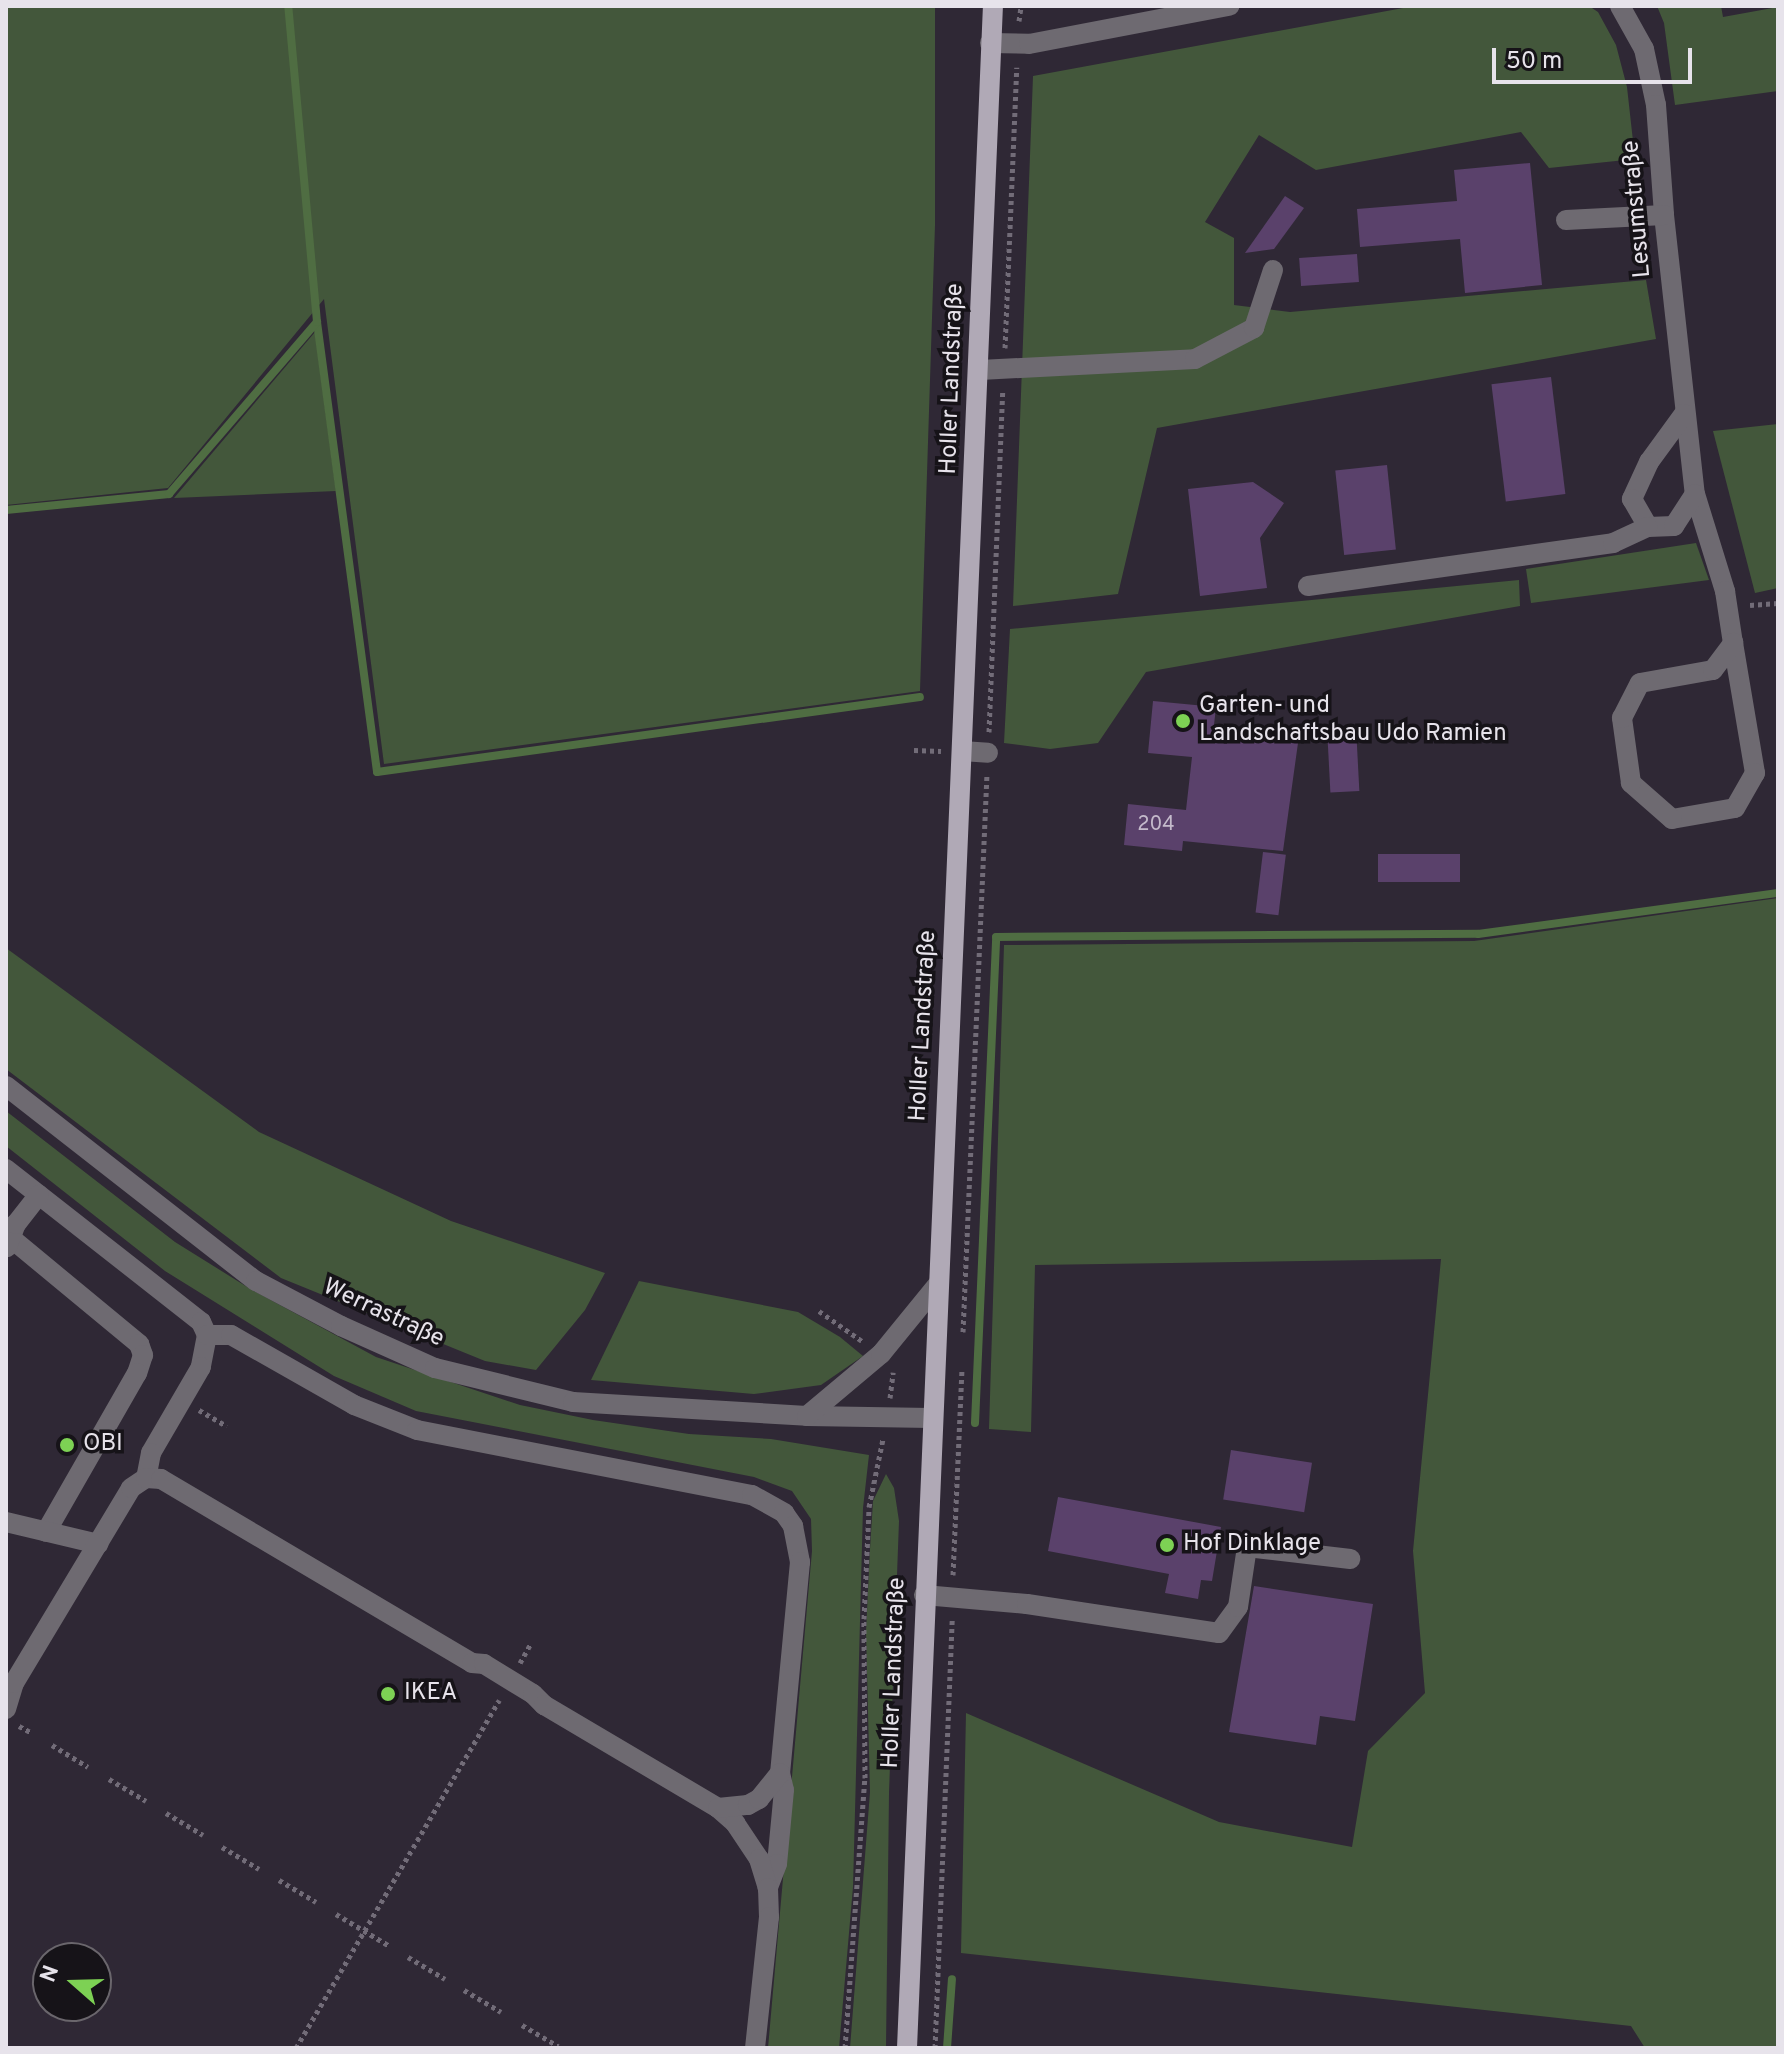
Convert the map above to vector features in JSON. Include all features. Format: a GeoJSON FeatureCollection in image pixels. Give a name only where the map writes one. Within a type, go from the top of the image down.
{"type":"FeatureCollection","features":[{"type":"Feature","properties":{"kind":"main road","name":"Holler Landstraße"},"geometry":{"type":"LineString","coordinates":[[907,2048],[931,1418],[980,370],[993,6]]}},
{"type":"Feature","properties":{"kind":"street"},"geometry":{"type":"LineString","coordinates":[[990,43],[1018,43],[1229,6]]}},
{"type":"Feature","properties":{"kind":"street","name":"Lesumstraße"},"geometry":{"type":"LineString","coordinates":[[1620,6],[1644,49],[1656,105],[1664,215],[1695,494],[1725,591],[1755,773],[1735,808],[1672,819],[1631,783],[1622,718],[1640,683],[1713,670],[1733,643]]}},
{"type":"Feature","properties":{"kind":"street"},"geometry":{"type":"LineString","coordinates":[[1566,220],[1664,215]]}},
{"type":"Feature","properties":{"kind":"street"},"geometry":{"type":"LineString","coordinates":[[980,370],[1195,359],[1254,328],[1273,270]]}},
{"type":"Feature","properties":{"kind":"street"},"geometry":{"type":"LineString","coordinates":[[1648,527],[1632,499],[1649,462],[1684,414]]}},
{"type":"Feature","properties":{"kind":"street"},"geometry":{"type":"LineString","coordinates":[[1308,586],[1613,543],[1648,527],[1674,526],[1695,494]]}},
{"type":"Feature","properties":{"kind":"street"},"geometry":{"type":"LineString","coordinates":[[962,751],[988,753]]}},
{"type":"Feature","properties":{"kind":"street","name":"Werrastraße"},"geometry":{"type":"LineString","coordinates":[[6,1086],[256,1281],[341,1326],[435,1368],[573,1402],[807,1416],[931,1418]]}},
{"type":"Feature","properties":{"kind":"street"},"geometry":{"type":"LineString","coordinates":[[6,1169],[189,1312],[201,1322],[207,1335],[201,1367],[151,1453],[146,1478]]}},
{"type":"Feature","properties":{"kind":"street"},"geometry":{"type":"LineString","coordinates":[[39,1195],[16,1224],[8,1241],[139,1344],[143,1355],[137,1373],[46,1532]]}},
{"type":"Feature","properties":{"kind":"street"},"geometry":{"type":"LineString","coordinates":[[807,1416],[881,1354],[938,1284]]}},
{"type":"Feature","properties":{"kind":"street"},"geometry":{"type":"LineString","coordinates":[[207,1335],[231,1335],[354,1405],[417,1430],[727,1490],[770,1502],[793,1526],[800,1562],[780,1773],[784,1790],[777,1864],[768,1888]]}},
{"type":"Feature","properties":{"kind":"street"},"geometry":{"type":"LineString","coordinates":[[6,1709],[14,1683],[131,1488],[146,1478],[161,1479],[472,1663],[484,1664],[544,1705],[718,1808],[748,1838],[768,1888],[769,1917],[755,2048]]}},
{"type":"Feature","properties":{"kind":"street"},"geometry":{"type":"LineString","coordinates":[[6,1522],[98,1544]]}},
{"type":"Feature","properties":{"kind":"street"},"geometry":{"type":"LineString","coordinates":[[924,1595],[1027,1604],[1219,1633],[1238,1607],[1247,1547],[1350,1559]]}},
{"type":"Feature","properties":{"kind":"street"},"geometry":{"type":"LineString","coordinates":[[718,1808],[748,1805],[759,1799],[780,1773]]}},
{"type":"Feature","properties":{"kind":"path"},"geometry":{"type":"LineString","coordinates":[[963,1336],[1021,6]]}},
{"type":"Feature","properties":{"kind":"path"},"geometry":{"type":"LineString","coordinates":[[819,1311],[881,1354],[894,1367],[888,1416],[869,1507],[864,1619],[865,1778],[845,2048]]}},
{"type":"Feature","properties":{"kind":"path"},"geometry":{"type":"LineString","coordinates":[[935,2048],[962,1368]]}},
{"type":"Feature","properties":{"kind":"path"},"geometry":{"type":"LineString","coordinates":[[194,1407],[227,1426]]}},
{"type":"Feature","properties":{"kind":"path"},"geometry":{"type":"LineString","coordinates":[[296,2048],[531,1643]]}},
{"type":"Feature","properties":{"kind":"path"},"geometry":{"type":"LineString","coordinates":[[52,1745],[88,1767]]}},
{"type":"Feature","properties":{"kind":"path"},"geometry":{"type":"LineString","coordinates":[[109,1779],[146,1801]]}},
{"type":"Feature","properties":{"kind":"path"},"geometry":{"type":"LineString","coordinates":[[166,1813],[203,1835]]}},
{"type":"Feature","properties":{"kind":"path"},"geometry":{"type":"LineString","coordinates":[[222,1847],[259,1869]]}},
{"type":"Feature","properties":{"kind":"path"},"geometry":{"type":"LineString","coordinates":[[279,1880],[316,1902]]}},
{"type":"Feature","properties":{"kind":"path"},"geometry":{"type":"LineString","coordinates":[[336,1914],[388,1945]]}},
{"type":"Feature","properties":{"kind":"path"},"geometry":{"type":"LineString","coordinates":[[408,1957],[445,1979]]}},
{"type":"Feature","properties":{"kind":"path"},"geometry":{"type":"LineString","coordinates":[[464,1990],[501,2012]]}},
{"type":"Feature","properties":{"kind":"path"},"geometry":{"type":"LineString","coordinates":[[522,2025],[558,2046]]}},
{"type":"Feature","properties":{"kind":"green space"},"geometry":{"type":"Polygon","coordinates":[[[6,6],[935,6],[935,225],[920,691],[384,764],[324,299],[168,488],[6,505],[6,6]]]}},
{"type":"Feature","properties":{"kind":"green space"},"geometry":{"type":"Polygon","coordinates":[[[1414,6],[1589,6],[1598,12],[1616,45],[1627,87],[1635,159],[1549,168],[1521,132],[1316,170],[1259,135],[1205,222],[1234,238],[1234,305],[1290,312],[1646,280],[1656,339],[1157,428],[1118,594],[1013,606],[1033,76],[1414,6]]]}},
{"type":"Feature","properties":{"kind":"green space"},"geometry":{"type":"Polygon","coordinates":[[[1657,6],[1721,6],[1723,17],[1778,7],[1778,91],[1675,105],[1664,23],[1657,6]]]}},
{"type":"Feature","properties":{"kind":"green space"},"geometry":{"type":"Polygon","coordinates":[[[315,332],[336,491],[174,498],[315,332]]]}},
{"type":"Feature","properties":{"kind":"green space"},"geometry":{"type":"Polygon","coordinates":[[[1778,424],[1778,588],[1755,593],[1713,431],[1778,424]]]}},
{"type":"Feature","properties":{"kind":"green space"},"geometry":{"type":"Polygon","coordinates":[[[1696,543],[1709,580],[1531,603],[1526,569],[1696,543]]]}},
{"type":"Feature","properties":{"kind":"green space"},"geometry":{"type":"Polygon","coordinates":[[[1519,580],[1520,606],[1146,672],[1098,743],[1050,749],[1004,743],[1010,629],[1519,580]]]}},
{"type":"Feature","properties":{"kind":"green space"},"geometry":{"type":"Polygon","coordinates":[[[1778,898],[1778,2048],[1645,2048],[1631,2026],[961,1953],[966,1713],[1219,1822],[1352,1847],[1368,1751],[1425,1693],[1413,1551],[1441,1259],[1035,1265],[1031,1432],[989,1429],[1004,945],[1474,941],[1778,898]]]}},
{"type":"Feature","properties":{"kind":"green space"},"geometry":{"type":"Polygon","coordinates":[[[6,948],[259,1132],[451,1221],[605,1273],[585,1310],[536,1370],[485,1361],[281,1278],[6,1069],[6,948]]]}},
{"type":"Feature","properties":{"kind":"green space"},"geometry":{"type":"Polygon","coordinates":[[[6,1111],[175,1242],[252,1290],[376,1357],[520,1405],[593,1420],[689,1434],[771,1439],[869,1455],[863,1508],[853,1887],[839,2048],[768,2048],[812,1551],[811,1519],[792,1491],[754,1477],[416,1411],[334,1376],[165,1271],[6,1146],[6,1111]]]}},
{"type":"Feature","properties":{"kind":"green space"},"geometry":{"type":"Polygon","coordinates":[[[639,1281],[798,1312],[840,1337],[863,1356],[821,1385],[754,1394],[591,1380],[639,1281]]]}},
{"type":"Feature","properties":{"kind":"green space"},"geometry":{"type":"Polygon","coordinates":[[[886,1474],[894,1488],[899,1521],[889,1793],[886,2048],[850,2048],[870,1792],[866,1632],[873,1501],[886,1474]]]}},
{"type":"Feature","properties":{"kind":"building"},"geometry":{"type":"Polygon","coordinates":[[[1530,163],[1542,285],[1465,293],[1460,239],[1360,247],[1357,209],[1457,201],[1454,170],[1530,163]]]}},
{"type":"Feature","properties":{"kind":"building"},"geometry":{"type":"Polygon","coordinates":[[[1285,196],[1304,208],[1274,249],[1245,253],[1285,196]]]}},
{"type":"Feature","properties":{"kind":"building"},"geometry":{"type":"Polygon","coordinates":[[[1357,254],[1359,282],[1301,286],[1299,258],[1357,254]]]}},
{"type":"Feature","properties":{"kind":"building"},"geometry":{"type":"Polygon","coordinates":[[[1551,377],[1565,494],[1506,501],[1491,384],[1551,377]]]}},
{"type":"Feature","properties":{"kind":"building"},"geometry":{"type":"Polygon","coordinates":[[[1387,465],[1396,550],[1344,555],[1335,470],[1387,465]]]}},
{"type":"Feature","properties":{"kind":"building"},"geometry":{"type":"Polygon","coordinates":[[[1253,482],[1284,503],[1260,538],[1267,588],[1200,596],[1188,489],[1253,482]]]}},
{"type":"Feature","properties":{"kind":"building"},"geometry":{"type":"Polygon","coordinates":[[[1153,701],[1216,707],[1213,734],[1298,743],[1283,851],[1183,841],[1182,851],[1124,845],[1128,804],[1186,810],[1192,757],[1148,753],[1153,701]]]}},
{"type":"Feature","properties":{"kind":"building"},"geometry":{"type":"Polygon","coordinates":[[[1356,727],[1359,791],[1330,792],[1327,729],[1356,727]]]}},
{"type":"Feature","properties":{"kind":"building"},"geometry":{"type":"Polygon","coordinates":[[[1263,852],[1286,855],[1278,915],[1256,913],[1263,852]]]}},
{"type":"Feature","properties":{"kind":"building"},"geometry":{"type":"Polygon","coordinates":[[[1378,854],[1460,854],[1460,882],[1378,882],[1378,854]]]}},
{"type":"Feature","properties":{"kind":"building"},"geometry":{"type":"Polygon","coordinates":[[[1231,1450],[1312,1463],[1304,1512],[1223,1499],[1231,1450]]]}},
{"type":"Feature","properties":{"kind":"building","name":"Hof Dinklage"},"geometry":{"type":"Polygon","coordinates":[[[1058,1497],[1221,1527],[1212,1581],[1201,1580],[1198,1599],[1165,1593],[1169,1574],[1048,1551],[1058,1497]]]}},
{"type":"Feature","properties":{"kind":"building"},"geometry":{"type":"Polygon","coordinates":[[[1254,1586],[1373,1604],[1355,1721],[1320,1716],[1316,1745],[1229,1732],[1254,1586]]]}},
{"type":"Feature","properties":{"kind":"waterway"},"geometry":{"type":"LineString","coordinates":[[6,510],[169,494],[317,322],[288,6]]}},
{"type":"Feature","properties":{"kind":"waterway"},"geometry":{"type":"LineString","coordinates":[[317,322],[377,772],[920,697]]}},
{"type":"Feature","properties":{"kind":"waterway"},"geometry":{"type":"LineString","coordinates":[[975,1423],[996,937],[1478,934],[1778,893]]}},
{"type":"Feature","properties":{"kind":"waterway"},"geometry":{"type":"LineString","coordinates":[[947,2048],[952,1979]]}},
{"type":"Feature","properties":{"kind":"place","name":"Garten- und Landschaftsbau Udo Ramien"},"geometry":{"type":"Point","coordinates":[1183,721]}},
{"type":"Feature","properties":{"kind":"place","name":"OBI"},"geometry":{"type":"Point","coordinates":[67,1445]}},
{"type":"Feature","properties":{"kind":"place","name":"Hof Dinklage"},"geometry":{"type":"Point","coordinates":[1167,1545]}},
{"type":"Feature","properties":{"kind":"place","name":"IKEA"},"geometry":{"type":"Point","coordinates":[388,1694]}}]}
